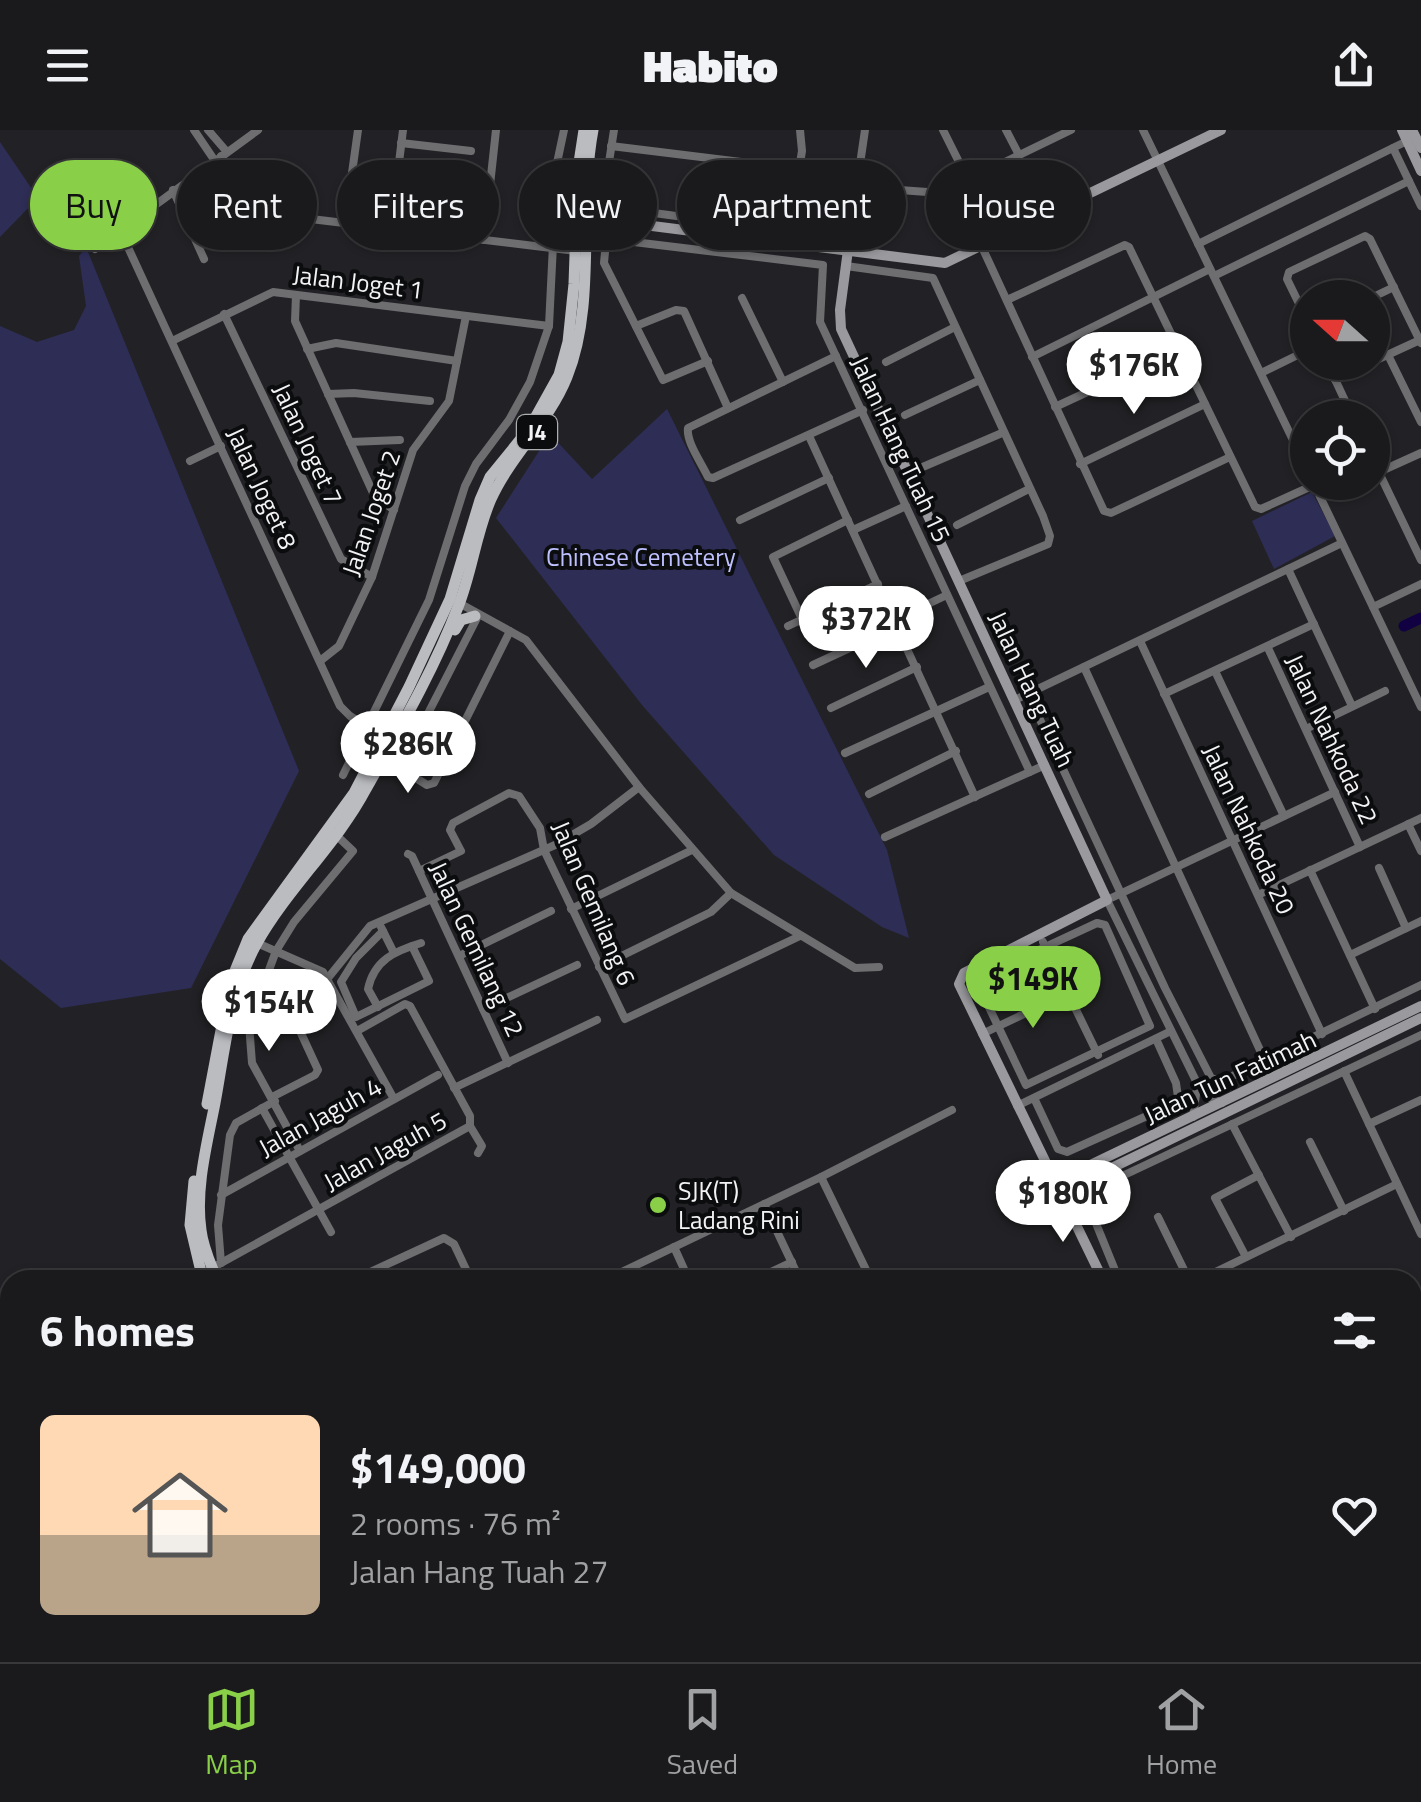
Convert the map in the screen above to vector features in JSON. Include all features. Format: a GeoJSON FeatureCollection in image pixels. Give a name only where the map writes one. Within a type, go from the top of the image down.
{"type":"FeatureCollection","features":[{"type":"Feature","properties":{"kind":"main road","name":"J4"},"geometry":{"type":"LineString","coordinates":[[580,160],[584,130]]}},
{"type":"Feature","properties":{"kind":"main road","name":"J4"},"geometry":{"type":"LineString","coordinates":[[588,160],[593,130]]}},
{"type":"Feature","properties":{"kind":"main road","name":"J4"},"geometry":{"type":"LineString","coordinates":[[217,1270],[200,1230],[204,1164],[237,990],[255,938],[269,907],[354,794],[412,704],[433,663],[490,502],[538,431],[568,376],[576,346],[580,251]]}},
{"type":"Feature","properties":{"kind":"main road"},"geometry":{"type":"LineString","coordinates":[[433,663],[461,620],[476,615],[467,600],[465,572]]}},
{"type":"Feature","properties":{"kind":"main road","name":"J4"},"geometry":{"type":"LineString","coordinates":[[201,1270],[190,1225],[192,1199],[218,1035],[232,977],[255,938],[364,794],[454,604]]}},
{"type":"Feature","properties":{"kind":"main road"},"geometry":{"type":"LineString","coordinates":[[400,768],[392,758],[412,704]]}},
{"type":"Feature","properties":{"kind":"street"},"geometry":{"type":"LineString","coordinates":[[194,130],[221,156]]}},
{"type":"Feature","properties":{"kind":"street"},"geometry":{"type":"LineString","coordinates":[[208,130],[250,210],[337,222]]}},
{"type":"Feature","properties":{"kind":"street"},"geometry":{"type":"LineString","coordinates":[[157,202],[258,130]]}},
{"type":"Feature","properties":{"kind":"street"},"geometry":{"type":"LineString","coordinates":[[354,160],[358,130]]}},
{"type":"Feature","properties":{"kind":"street"},"geometry":{"type":"LineString","coordinates":[[399,160],[403,130]]}},
{"type":"Feature","properties":{"kind":"street"},"geometry":{"type":"LineString","coordinates":[[493,160],[496,130]]}},
{"type":"Feature","properties":{"kind":"street"},"geometry":{"type":"LineString","coordinates":[[558,160],[564,130]]}},
{"type":"Feature","properties":{"kind":"street"},"geometry":{"type":"LineString","coordinates":[[614,130],[607,176],[608,208],[677,215]]}},
{"type":"Feature","properties":{"kind":"street"},"geometry":{"type":"LineString","coordinates":[[799,160],[800,130]]}},
{"type":"Feature","properties":{"kind":"street"},"geometry":{"type":"LineString","coordinates":[[861,160],[865,130]]}},
{"type":"Feature","properties":{"kind":"street"},"geometry":{"type":"LineString","coordinates":[[943,130],[958,160]]}},
{"type":"Feature","properties":{"kind":"street"},"geometry":{"type":"LineString","coordinates":[[1006,130],[1019,155]]}},
{"type":"Feature","properties":{"kind":"street"},"geometry":{"type":"LineString","coordinates":[[1009,160],[1071,130]]}},
{"type":"Feature","properties":{"kind":"street"},"geometry":{"type":"LineString","coordinates":[[1143,130],[1290,429]]}},
{"type":"Feature","properties":{"kind":"street"},"geometry":{"type":"LineString","coordinates":[[1091,193],[1221,130]]}},
{"type":"Feature","properties":{"kind":"street"},"geometry":{"type":"LineString","coordinates":[[1198,244],[1393,148],[1407,134]]}},
{"type":"Feature","properties":{"kind":"street"},"geometry":{"type":"LineString","coordinates":[[1407,134],[1421,148]]}},
{"type":"Feature","properties":{"kind":"street"},"geometry":{"type":"LineString","coordinates":[[1407,134],[1421,171]]}},
{"type":"Feature","properties":{"kind":"street"},"geometry":{"type":"LineString","coordinates":[[401,143],[471,151]]}},
{"type":"Feature","properties":{"kind":"street"},"geometry":{"type":"LineString","coordinates":[[610,146],[730,160]]}},
{"type":"Feature","properties":{"kind":"street"},"geometry":{"type":"LineString","coordinates":[[1393,148],[1421,206]]}},
{"type":"Feature","properties":{"kind":"street"},"geometry":{"type":"LineString","coordinates":[[1032,357],[1153,296],[1409,181]]}},
{"type":"Feature","properties":{"kind":"street"},"geometry":{"type":"LineString","coordinates":[[173,190],[204,260]]}},
{"type":"Feature","properties":{"kind":"street"},"geometry":{"type":"LineString","coordinates":[[674,215],[674,228]]}},
{"type":"Feature","properties":{"kind":"street"},"geometry":{"type":"LineString","coordinates":[[657,226],[677,228]]}},
{"type":"Feature","properties":{"kind":"street"},"geometry":{"type":"LineString","coordinates":[[1290,284],[1289,272],[1366,236],[1420,342],[1390,354]]}},
{"type":"Feature","properties":{"kind":"street","name":"Jalan Hang Tuah 15"},"geometry":{"type":"LineString","coordinates":[[657,245],[823,265],[819,315],[1030,772]]}},
{"type":"Feature","properties":{"kind":"street"},"geometry":{"type":"LineString","coordinates":[[1007,300],[1124,245],[1132,252],[1251,501],[1261,509],[1290,495]]}},
{"type":"Feature","properties":{"kind":"street","name":"Jalan Joget 8"},"geometry":{"type":"LineString","coordinates":[[129,250],[340,706],[388,739]]}},
{"type":"Feature","properties":{"kind":"street"},"geometry":{"type":"LineString","coordinates":[[343,774],[430,600],[465,486],[530,382],[549,326],[551,250]]}},
{"type":"Feature","properties":{"kind":"street"},"geometry":{"type":"LineString","coordinates":[[570,250],[580,251]]}},
{"type":"Feature","properties":{"kind":"street"},"geometry":{"type":"LineString","coordinates":[[604,250],[604,263],[664,381],[708,361]]}},
{"type":"Feature","properties":{"kind":"street","name":"Jalan Hang Tuah"},"geometry":{"type":"LineString","coordinates":[[847,250],[841,330],[1196,1082],[1210,1098],[1222,1103]]}},
{"type":"Feature","properties":{"kind":"street"},"geometry":{"type":"LineString","coordinates":[[879,250],[945,263],[973,250]]}},
{"type":"Feature","properties":{"kind":"street"},"geometry":{"type":"LineString","coordinates":[[984,250],[1080,464],[1107,513],[1230,457]]}},
{"type":"Feature","properties":{"kind":"street"},"geometry":{"type":"LineString","coordinates":[[846,266],[928,276],[936,284],[1050,536],[1045,546],[959,582]]}},
{"type":"Feature","properties":{"kind":"street"},"geometry":{"type":"LineString","coordinates":[[1390,289],[1394,287]]}},
{"type":"Feature","properties":{"kind":"street","name":"Jalan Joget 1"},"geometry":{"type":"LineString","coordinates":[[172,341],[273,292],[549,326]]}},
{"type":"Feature","properties":{"kind":"street"},"geometry":{"type":"LineString","coordinates":[[296,294],[294,321],[374,495],[394,510]]}},
{"type":"Feature","properties":{"kind":"street"},"geometry":{"type":"LineString","coordinates":[[742,298],[784,382]]}},
{"type":"Feature","properties":{"kind":"street"},"geometry":{"type":"LineString","coordinates":[[636,326],[682,310],[728,408]]}},
{"type":"Feature","properties":{"kind":"street","name":"Jalan Joget 7"},"geometry":{"type":"LineString","coordinates":[[224,314],[341,559],[372,578]]}},
{"type":"Feature","properties":{"kind":"street","name":"Jalan Joget 2"},"geometry":{"type":"LineString","coordinates":[[320,661],[340,646],[372,578],[413,450],[449,400],[466,316]]}},
{"type":"Feature","properties":{"kind":"street"},"geometry":{"type":"LineString","coordinates":[[886,362],[955,327]]}},
{"type":"Feature","properties":{"kind":"street"},"geometry":{"type":"LineString","coordinates":[[307,348],[336,343],[457,361]]}},
{"type":"Feature","properties":{"kind":"street"},"geometry":{"type":"LineString","coordinates":[[1055,407],[1178,350]]}},
{"type":"Feature","properties":{"kind":"street"},"geometry":{"type":"LineString","coordinates":[[836,356],[686,430],[710,478],[876,404]]}},
{"type":"Feature","properties":{"kind":"street"},"geometry":{"type":"LineString","coordinates":[[1260,373],[1290,359]]}},
{"type":"Feature","properties":{"kind":"street"},"geometry":{"type":"LineString","coordinates":[[1390,359],[1421,422]]}},
{"type":"Feature","properties":{"kind":"street"},"geometry":{"type":"LineString","coordinates":[[904,415],[980,380]]}},
{"type":"Feature","properties":{"kind":"street"},"geometry":{"type":"LineString","coordinates":[[1335,380],[1344,400]]}},
{"type":"Feature","properties":{"kind":"street"},"geometry":{"type":"LineString","coordinates":[[328,394],[430,401]]}},
{"type":"Feature","properties":{"kind":"street"},"geometry":{"type":"LineString","coordinates":[[1080,464],[1205,404]]}},
{"type":"Feature","properties":{"kind":"street"},"geometry":{"type":"LineString","coordinates":[[918,469],[1002,433]]}},
{"type":"Feature","properties":{"kind":"street"},"geometry":{"type":"LineString","coordinates":[[809,436],[976,796]]}},
{"type":"Feature","properties":{"kind":"street"},"geometry":{"type":"LineString","coordinates":[[350,442],[400,440]]}},
{"type":"Feature","properties":{"kind":"street"},"geometry":{"type":"LineString","coordinates":[[190,461],[220,446]]}},
{"type":"Feature","properties":{"kind":"street"},"geometry":{"type":"LineString","coordinates":[[1390,467],[1421,452]]}},
{"type":"Feature","properties":{"kind":"street"},"geometry":{"type":"LineString","coordinates":[[740,520],[829,478]]}},
{"type":"Feature","properties":{"kind":"street"},"geometry":{"type":"LineString","coordinates":[[957,525],[1028,488]]}},
{"type":"Feature","properties":{"kind":"street"},"geometry":{"type":"LineString","coordinates":[[1390,495],[1421,560]]}},
{"type":"Feature","properties":{"kind":"street"},"geometry":{"type":"LineString","coordinates":[[1322,500],[1421,707]]}},
{"type":"Feature","properties":{"kind":"street"},"geometry":{"type":"LineString","coordinates":[[853,530],[906,506]]}},
{"type":"Feature","properties":{"kind":"street"},"geometry":{"type":"LineString","coordinates":[[802,619],[773,557],[848,520]]}},
{"type":"Feature","properties":{"kind":"street"},"geometry":{"type":"LineString","coordinates":[[1015,700],[1342,543]]}},
{"type":"Feature","properties":{"kind":"street"},"geometry":{"type":"LineString","coordinates":[[1288,569],[1352,706]]}},
{"type":"Feature","properties":{"kind":"street"},"geometry":{"type":"LineString","coordinates":[[430,600],[441,599],[465,572]]}},
{"type":"Feature","properties":{"kind":"street"},"geometry":{"type":"LineString","coordinates":[[788,626],[878,584]]}},
{"type":"Feature","properties":{"kind":"street"},"geometry":{"type":"LineString","coordinates":[[1373,607],[1421,584]]}},
{"type":"Feature","properties":{"kind":"street"},"geometry":{"type":"LineString","coordinates":[[812,665],[946,595]]}},
{"type":"Feature","properties":{"kind":"street"},"geometry":{"type":"LineString","coordinates":[[454,604],[526,640],[638,787],[732,893],[855,968],[880,967]]}},
{"type":"Feature","properties":{"kind":"street"},"geometry":{"type":"LineString","coordinates":[[476,615],[400,768],[428,785],[434,783],[510,631]]}},
{"type":"Feature","properties":{"kind":"street"},"geometry":{"type":"LineString","coordinates":[[1164,694],[1314,624]]}},
{"type":"Feature","properties":{"kind":"street","name":"Jalan Nahkoda 20"},"geometry":{"type":"LineString","coordinates":[[1140,640],[1322,1034]]}},
{"type":"Feature","properties":{"kind":"street","name":"Jalan Nahkoda 22"},"geometry":{"type":"LineString","coordinates":[[1268,648],[1360,846]]}},
{"type":"Feature","properties":{"kind":"street"},"geometry":{"type":"LineString","coordinates":[[1084,667],[1266,1060]]}},
{"type":"Feature","properties":{"kind":"street"},"geometry":{"type":"LineString","coordinates":[[831,708],[917,668]]}},
{"type":"Feature","properties":{"kind":"street"},"geometry":{"type":"LineString","coordinates":[[1215,671],[1284,816]]}},
{"type":"Feature","properties":{"kind":"street"},"geometry":{"type":"LineString","coordinates":[[845,752],[989,687]]}},
{"type":"Feature","properties":{"kind":"street"},"geometry":{"type":"LineString","coordinates":[[1306,729],[1385,691]]}},
{"type":"Feature","properties":{"kind":"street"},"geometry":{"type":"LineString","coordinates":[[1028,694],[1120,894],[1212,1078],[1222,1080],[1421,986]]}},
{"type":"Feature","properties":{"kind":"street"},"geometry":{"type":"LineString","coordinates":[[868,794],[956,752]]}},
{"type":"Feature","properties":{"kind":"street"},"geometry":{"type":"LineString","coordinates":[[885,837],[1045,765]]}},
{"type":"Feature","properties":{"kind":"street"},"geometry":{"type":"LineString","coordinates":[[328,978],[363,932],[544,850],[591,824],[638,787]]}},
{"type":"Feature","properties":{"kind":"street"},"geometry":{"type":"LineString","coordinates":[[1098,1270],[962,993],[960,977],[1042,941],[1097,923],[1105,925],[1150,1026],[1026,1085],[977,986],[979,978],[1042,941],[1108,900],[1335,792]]}},
{"type":"Feature","properties":{"kind":"street","name":"Jalan Gemilang 6"},"geometry":{"type":"LineString","coordinates":[[420,872],[461,851],[450,830],[453,824],[509,794],[519,796],[540,828],[544,850],[625,1019],[800,936]]}},
{"type":"Feature","properties":{"kind":"street"},"geometry":{"type":"LineString","coordinates":[[1258,894],[1421,818]]}},
{"type":"Feature","properties":{"kind":"street"},"geometry":{"type":"LineString","coordinates":[[1408,824],[1421,851]]}},
{"type":"Feature","properties":{"kind":"street"},"geometry":{"type":"LineString","coordinates":[[300,1151],[252,1063],[248,1034],[276,951],[294,922],[352,851],[335,834]]}},
{"type":"Feature","properties":{"kind":"street"},"geometry":{"type":"LineString","coordinates":[[571,909],[692,850]]}},
{"type":"Feature","properties":{"kind":"street","name":"Jalan Gemilang 12"},"geometry":{"type":"LineString","coordinates":[[408,854],[420,872],[508,1062]]}},
{"type":"Feature","properties":{"kind":"street"},"geometry":{"type":"LineString","coordinates":[[1379,868],[1406,928]]}},
{"type":"Feature","properties":{"kind":"street"},"geometry":{"type":"LineString","coordinates":[[1310,870],[1376,1009]]}},
{"type":"Feature","properties":{"kind":"street"},"geometry":{"type":"LineString","coordinates":[[598,968],[711,912],[732,893]]}},
{"type":"Feature","properties":{"kind":"street"},"geometry":{"type":"LineString","coordinates":[[458,956],[552,911]]}},
{"type":"Feature","properties":{"kind":"street"},"geometry":{"type":"LineString","coordinates":[[1350,956],[1421,920]]}},
{"type":"Feature","properties":{"kind":"street"},"geometry":{"type":"LineString","coordinates":[[381,927],[393,952]]}},
{"type":"Feature","properties":{"kind":"street"},"geometry":{"type":"LineString","coordinates":[[378,1007],[368,989],[370,981],[393,952],[416,945],[429,982],[358,1018],[341,982],[381,927]]}},
{"type":"Feature","properties":{"kind":"street"},"geometry":{"type":"LineString","coordinates":[[255,938],[317,968],[328,978],[394,1099]]}},
{"type":"Feature","properties":{"kind":"street"},"geometry":{"type":"LineString","coordinates":[[1042,941],[1103,1064]]}},
{"type":"Feature","properties":{"kind":"street"},"geometry":{"type":"LineString","coordinates":[[483,1009],[577,965]]}},
{"type":"Feature","properties":{"kind":"street"},"geometry":{"type":"LineString","coordinates":[[982,1034],[1068,993]]}},
{"type":"Feature","properties":{"kind":"street"},"geometry":{"type":"LineString","coordinates":[[356,1031],[408,1005],[470,1116],[470,1126],[482,1146],[478,1153]]}},
{"type":"Feature","properties":{"kind":"street","name":"Jalan Tun Fatimah"},"geometry":{"type":"LineString","coordinates":[[1057,1188],[1113,1168],[1421,1006]]}},
{"type":"Feature","properties":{"kind":"street"},"geometry":{"type":"LineString","coordinates":[[217,1270],[221,1194],[232,1129],[318,1070],[294,1018]]}},
{"type":"Feature","properties":{"kind":"street","name":"Jalan Tun Fatimah"},"geometry":{"type":"LineString","coordinates":[[1113,1168],[1193,1117],[1421,1018]]}},
{"type":"Feature","properties":{"kind":"street"},"geometry":{"type":"LineString","coordinates":[[454,1088],[597,1020]]}},
{"type":"Feature","properties":{"kind":"street"},"geometry":{"type":"LineString","coordinates":[[1017,1106],[1171,1031]]}},
{"type":"Feature","properties":{"kind":"street"},"geometry":{"type":"LineString","coordinates":[[1115,1270],[1084,1200],[1084,1194],[1113,1168],[1232,1124],[1421,1035]]}},
{"type":"Feature","properties":{"kind":"street"},"geometry":{"type":"LineString","coordinates":[[1034,1098],[1058,1149],[1068,1152],[1169,1106],[1178,1092],[1156,1039]]}},
{"type":"Feature","properties":{"kind":"street"},"geometry":{"type":"LineString","coordinates":[[1344,1071],[1421,1234]]}},
{"type":"Feature","properties":{"kind":"street","name":"Jalan Jaguh 4"},"geometry":{"type":"LineString","coordinates":[[221,1194],[438,1075]]}},
{"type":"Feature","properties":{"kind":"street"},"geometry":{"type":"LineString","coordinates":[[1193,1117],[1198,1094],[1196,1082]]}},
{"type":"Feature","properties":{"kind":"street"},"geometry":{"type":"LineString","coordinates":[[1278,1082],[1286,1099]]}},
{"type":"Feature","properties":{"kind":"street"},"geometry":{"type":"LineString","coordinates":[[1369,1124],[1421,1100]]}},
{"type":"Feature","properties":{"kind":"street"},"geometry":{"type":"LineString","coordinates":[[262,1108],[331,1232]]}},
{"type":"Feature","properties":{"kind":"street"},"geometry":{"type":"LineString","coordinates":[[632,1270],[952,1110]]}},
{"type":"Feature","properties":{"kind":"street"},"geometry":{"type":"LineString","coordinates":[[1232,1124],[1291,1236]]}},
{"type":"Feature","properties":{"kind":"street","name":"Jalan Jaguh 5"},"geometry":{"type":"LineString","coordinates":[[217,1270],[470,1126]]}},
{"type":"Feature","properties":{"kind":"street"},"geometry":{"type":"LineString","coordinates":[[1310,1142],[1344,1210]]}},
{"type":"Feature","properties":{"kind":"street"},"geometry":{"type":"LineString","coordinates":[[1246,1257],[1215,1198],[1259,1176]]}},
{"type":"Feature","properties":{"kind":"street"},"geometry":{"type":"LineString","coordinates":[[822,1177],[867,1270]]}},
{"type":"Feature","properties":{"kind":"street"},"geometry":{"type":"LineString","coordinates":[[1219,1270],[1397,1184]]}},
{"type":"Feature","properties":{"kind":"street"},"geometry":{"type":"LineString","coordinates":[[764,1204],[796,1270]]}},
{"type":"Feature","properties":{"kind":"street"},"geometry":{"type":"LineString","coordinates":[[1158,1217],[1184,1270]]}},
{"type":"Feature","properties":{"kind":"street"},"geometry":{"type":"LineString","coordinates":[[375,1270],[447,1238],[466,1270]]}},
{"type":"Feature","properties":{"kind":"street"},"geometry":{"type":"LineString","coordinates":[[674,1247],[684,1270]]}},
{"type":"Feature","properties":{"kind":"street"},"geometry":{"type":"LineString","coordinates":[[775,1270],[792,1262]]}},
{"type":"Feature","properties":{"kind":"green space"},"geometry":{"type":"Polygon","coordinates":[[[0,142],[30,186],[30,206],[0,237],[0,142]]]}},
{"type":"Feature","properties":{"kind":"green space"},"geometry":{"type":"Polygon","coordinates":[[[87,250],[299,771],[191,988],[61,1008],[0,959],[0,326],[37,342],[74,330],[86,306],[79,256],[87,250]]]}},
{"type":"Feature","properties":{"kind":"green space","name":"Chinese Cemetery"},"geometry":{"type":"Polygon","coordinates":[[[667,409],[887,850],[909,938],[882,927],[774,855],[642,705],[496,518],[550,434],[592,479],[667,409]]]}},
{"type":"Feature","properties":{"kind":"green space"},"geometry":{"type":"Polygon","coordinates":[[[1295,500],[1316,500],[1335,536],[1274,569],[1252,521],[1295,500]]]}},
{"type":"Feature","properties":{"kind":"waterway"},"geometry":{"type":"LineString","coordinates":[[1404,626],[1421,618]]}},
{"type":"Feature","properties":{"kind":"place","name":"SJK(T) Ladang Rini"},"geometry":{"type":"Point","coordinates":[658,1205]}}]}
